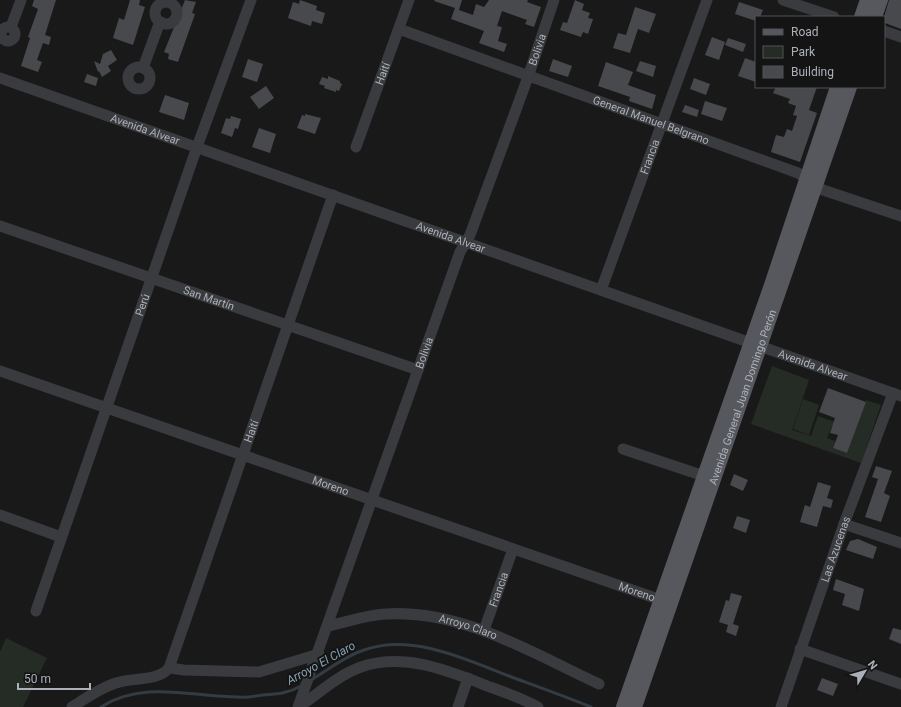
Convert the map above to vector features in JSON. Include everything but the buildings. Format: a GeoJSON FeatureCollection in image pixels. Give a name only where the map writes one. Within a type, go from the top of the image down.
{"type":"FeatureCollection","features":[{"type":"Feature","properties":{"kind":"main road"},"geometry":{"type":"LineString","coordinates":[[861,16],[867,0]]}},
{"type":"Feature","properties":{"kind":"main road"},"geometry":{"type":"LineString","coordinates":[[875,16],[880,0]]}},
{"type":"Feature","properties":{"kind":"main road","name":"Avenida General Juan Domingo Perón"},"geometry":{"type":"LineString","coordinates":[[629,705],[810,182],[837,88]]}},
{"type":"Feature","properties":{"kind":"main road","name":"Avenida General Juan Domingo Perón"},"geometry":{"type":"LineString","coordinates":[[810,182],[850,88]]}},
{"type":"Feature","properties":{"kind":"main road","name":"Avenida General Juan Domingo Perón"},"geometry":{"type":"LineString","coordinates":[[629,705],[661,600],[704,476],[755,344]]}},
{"type":"Feature","properties":{"kind":"street"},"geometry":{"type":"LineString","coordinates":[[11,27],[21,0]]}},
{"type":"Feature","properties":{"kind":"street","name":"Perú"},"geometry":{"type":"LineString","coordinates":[[36,611],[197,147],[251,0]]}},
{"type":"Feature","properties":{"kind":"street","name":"Haití"},"geometry":{"type":"LineString","coordinates":[[356,147],[409,0]]}},
{"type":"Feature","properties":{"kind":"street","name":"Bolivia"},"geometry":{"type":"LineString","coordinates":[[300,704],[460,252],[466,242],[528,77],[554,0]]}},
{"type":"Feature","properties":{"kind":"street","name":"Francia"},"geometry":{"type":"LineString","coordinates":[[601,290],[707,0]]}},
{"type":"Feature","properties":{"kind":"street"},"geometry":{"type":"LineString","coordinates":[[783,0],[831,16]]}},
{"type":"Feature","properties":{"kind":"street"},"geometry":{"type":"LineString","coordinates":[[143,68],[161,22],[171,22],[176,18],[176,8],[172,2]]}},
{"type":"Feature","properties":{"kind":"street","name":"General Manuel Belgrano"},"geometry":{"type":"LineString","coordinates":[[399,30],[798,173],[810,182],[901,216]]}},
{"type":"Feature","properties":{"kind":"street"},"geometry":{"type":"LineString","coordinates":[[885,31],[901,37]]}},
{"type":"Feature","properties":{"kind":"street","name":"Avenida Alvear"},"geometry":{"type":"LineString","coordinates":[[0,78],[897,394]]}},
{"type":"Feature","properties":{"kind":"street","name":"Haití"},"geometry":{"type":"LineString","coordinates":[[169,668],[334,195]]}},
{"type":"Feature","properties":{"kind":"street","name":"San Martín"},"geometry":{"type":"LineString","coordinates":[[0,226],[418,370]]}},
{"type":"Feature","properties":{"kind":"street","name":"Moreno"},"geometry":{"type":"LineString","coordinates":[[0,371],[661,600]]}},
{"type":"Feature","properties":{"kind":"street","name":"Las Azucenas"},"geometry":{"type":"LineString","coordinates":[[781,707],[844,524],[897,394]]}},
{"type":"Feature","properties":{"kind":"street"},"geometry":{"type":"LineString","coordinates":[[623,449],[704,476]]}},
{"type":"Feature","properties":{"kind":"street"},"geometry":{"type":"LineString","coordinates":[[0,515],[61,537]]}},
{"type":"Feature","properties":{"kind":"street"},"geometry":{"type":"LineString","coordinates":[[844,524],[901,543]]}},
{"type":"Feature","properties":{"kind":"street","name":"Francia"},"geometry":{"type":"LineString","coordinates":[[484,630],[513,549]]}},
{"type":"Feature","properties":{"kind":"street","name":"Arroyo Claro"},"geometry":{"type":"LineString","coordinates":[[328,626],[386,614],[448,620],[484,630],[599,684]]}},
{"type":"Feature","properties":{"kind":"street"},"geometry":{"type":"LineString","coordinates":[[800,650],[901,684]]}},
{"type":"Feature","properties":{"kind":"street"},"geometry":{"type":"LineString","coordinates":[[72,707],[97,691],[114,683],[129,679],[157,676],[164,673],[169,668],[184,670],[259,672],[317,659]]}},
{"type":"Feature","properties":{"kind":"street"},"geometry":{"type":"LineString","coordinates":[[300,704],[359,668],[376,663],[393,661],[411,662],[433,666],[468,678],[538,707]]}},
{"type":"Feature","properties":{"kind":"street"},"geometry":{"type":"LineString","coordinates":[[458,707],[468,678]]}},
{"type":"Feature","properties":{"kind":"green space"},"geometry":{"type":"Polygon","coordinates":[[[772,366],[809,380],[792,430],[811,436],[818,416],[841,424],[839,429],[832,426],[827,438],[835,441],[833,448],[847,453],[866,400],[881,405],[861,463],[751,424],[772,366]]]}},
{"type":"Feature","properties":{"kind":"green space"},"geometry":{"type":"Polygon","coordinates":[[[803,399],[819,405],[809,435],[793,429],[803,399]]]}},
{"type":"Feature","properties":{"kind":"green space"},"geometry":{"type":"Polygon","coordinates":[[[6,638],[47,658],[23,707],[0,707],[0,652],[6,638]]]}},
{"type":"Feature","properties":{"kind":"waterway","name":"Arroyo El Claro"},"geometry":{"type":"LineString","coordinates":[[311,680],[343,659],[364,650],[401,644],[438,650],[475,662],[591,707]]}},
{"type":"Feature","properties":{"kind":"waterway","name":"Arroyo El Claro"},"geometry":{"type":"LineString","coordinates":[[101,707],[117,699],[134,694],[151,692],[245,697],[283,693],[301,686]]}}]}
